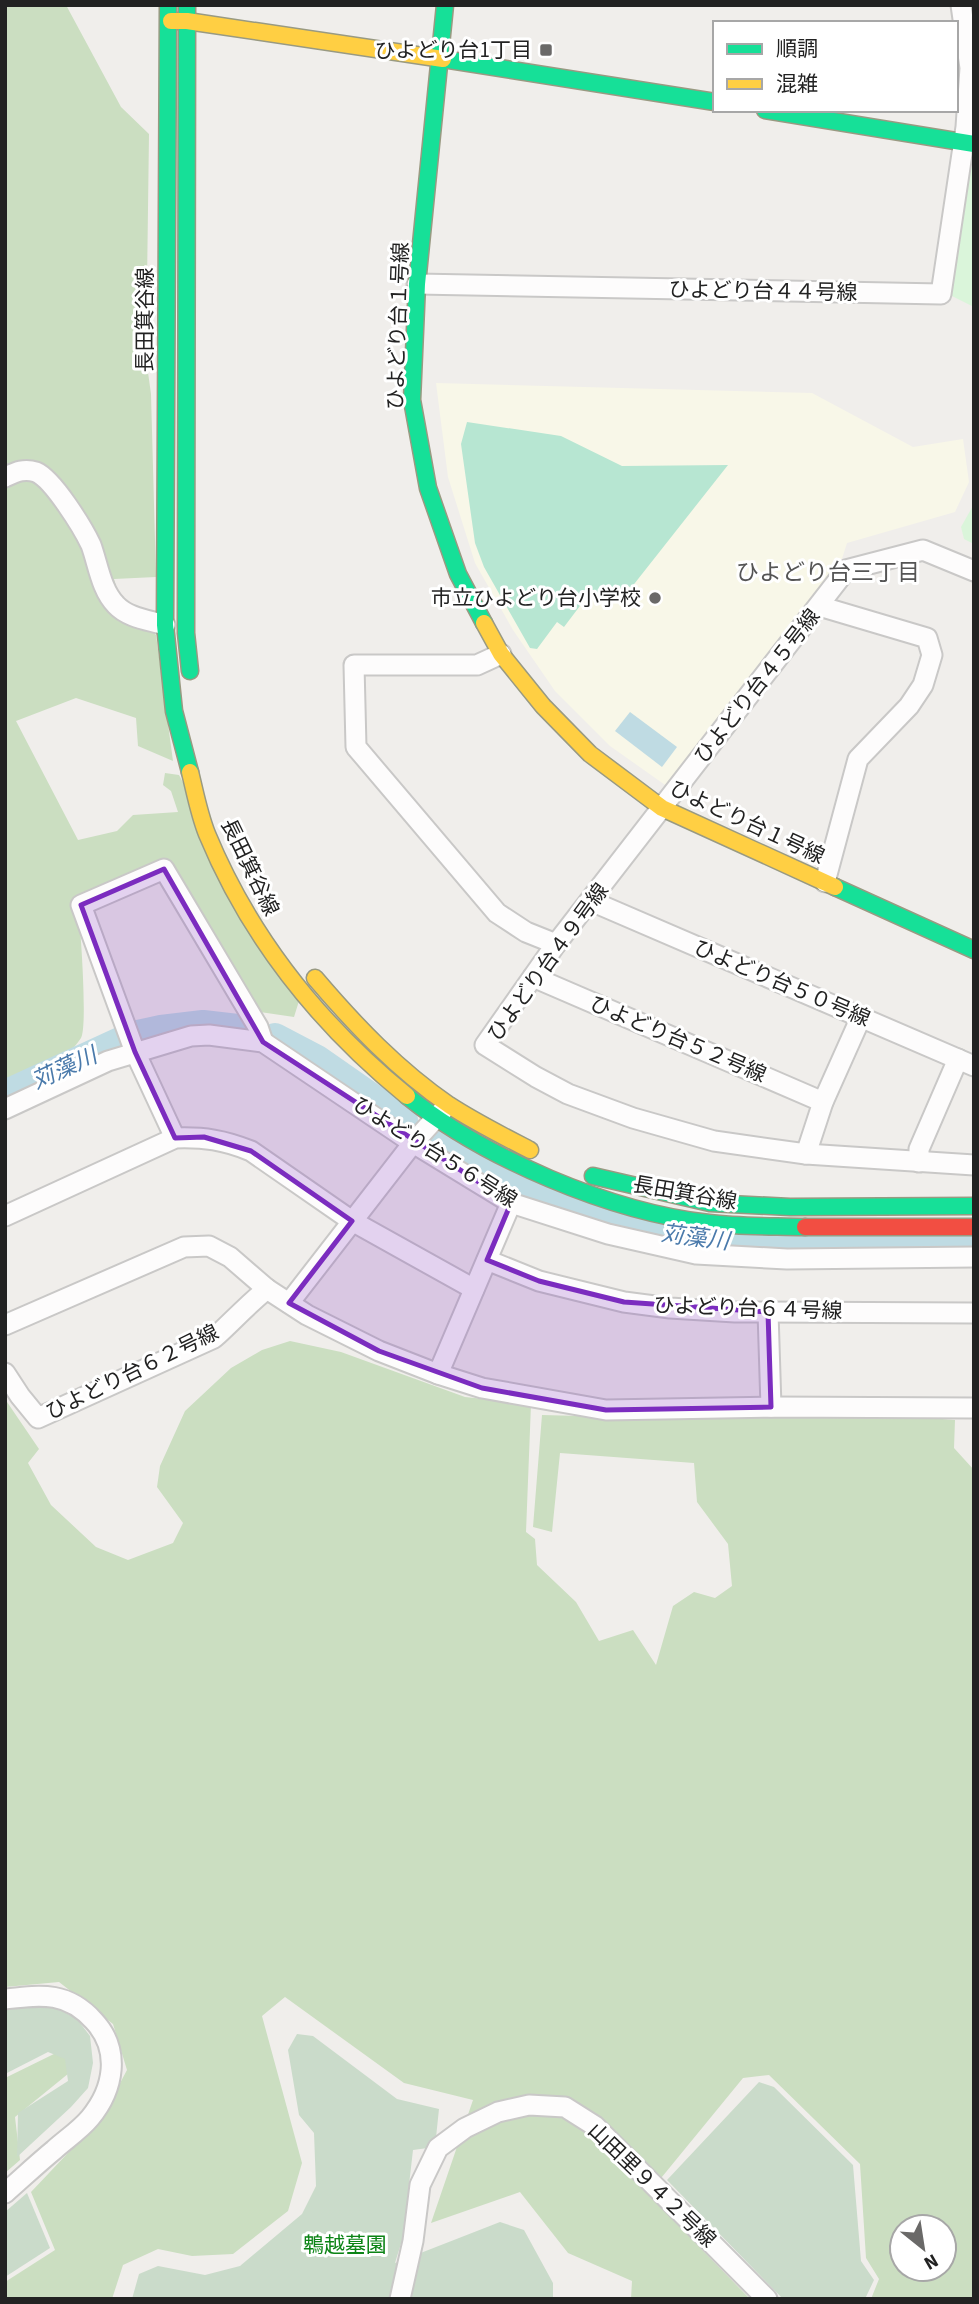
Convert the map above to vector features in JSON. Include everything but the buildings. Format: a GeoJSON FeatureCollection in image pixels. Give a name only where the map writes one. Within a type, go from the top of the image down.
{"type":"FeatureCollection","features":[{"type":"Feature","properties":{"kind":"street","name":"ひよどり台１号線"},"geometry":{"type":"LineString","coordinates":[[444,5],[437,47],[417,284],[412,400],[428,488],[458,574],[500,654],[543,706],[590,754],[662,808],[974,950]]}},
{"type":"Feature","properties":{"kind":"street"},"geometry":{"type":"LineString","coordinates":[[961,5],[970,68],[969,135]]}},
{"type":"Feature","properties":{"kind":"street"},"geometry":{"type":"LineString","coordinates":[[168,13],[187,13],[437,47],[713,102]]}},
{"type":"Feature","properties":{"kind":"street","name":"長田箕谷線"},"geometry":{"type":"LineString","coordinates":[[168,13],[165,625],[174,709],[206,830],[234,893],[273,958],[344,1044],[384,1080],[435,1119],[469,1141],[529,1171],[580,1191],[650,1212],[709,1223],[974,1227]]}},
{"type":"Feature","properties":{"kind":"street","name":"長田箕谷線"},"geometry":{"type":"LineString","coordinates":[[187,13],[186,633],[191,683]]}},
{"type":"Feature","properties":{"kind":"street"},"geometry":{"type":"LineString","coordinates":[[437,47],[461,44]]}},
{"type":"Feature","properties":{"kind":"street"},"geometry":{"type":"LineString","coordinates":[[781,112],[969,135]]}},
{"type":"Feature","properties":{"kind":"street"},"geometry":{"type":"LineString","coordinates":[[943,123],[969,135]]}},
{"type":"Feature","properties":{"kind":"street","name":"ひよどり台４４号線"},"geometry":{"type":"LineString","coordinates":[[417,284],[941,294],[969,135]]}},
{"type":"Feature","properties":{"kind":"street"},"geometry":{"type":"LineString","coordinates":[[5,477],[22,470],[38,473],[64,500],[84,533],[113,603],[142,620],[165,625]]}},
{"type":"Feature","properties":{"kind":"street","name":"ひよどり台４５号線"},"geometry":{"type":"LineString","coordinates":[[662,808],[846,570],[923,550],[974,571]]}},
{"type":"Feature","properties":{"kind":"street"},"geometry":{"type":"LineString","coordinates":[[819,606],[927,638],[932,655],[923,685],[909,706],[858,759],[825,882]]}},
{"type":"Feature","properties":{"kind":"street"},"geometry":{"type":"LineString","coordinates":[[500,654],[477,665],[354,665],[356,747],[497,913],[526,932],[556,944]]}},
{"type":"Feature","properties":{"kind":"street","name":"長田箕谷線"},"geometry":{"type":"LineString","coordinates":[[200,747],[204,772],[213,798]]}},
{"type":"Feature","properties":{"kind":"street","name":"ひよどり台４９号線"},"geometry":{"type":"LineString","coordinates":[[662,808],[556,944],[485,1045],[568,1094],[633,1118],[714,1142],[806,1154],[974,1166]]}},
{"type":"Feature","properties":{"kind":"street"},"geometry":{"type":"LineString","coordinates":[[175,1138],[135,1052],[81,905],[164,869],[258,1027],[263,1042]]}},
{"type":"Feature","properties":{"kind":"street","name":"ひよどり台５０号線"},"geometry":{"type":"LineString","coordinates":[[591,901],[966,1063]]}},
{"type":"Feature","properties":{"kind":"street"},"geometry":{"type":"LineString","coordinates":[[306,967],[359,1030],[397,1065],[482,1125],[551,1160]]}},
{"type":"Feature","properties":{"kind":"street","name":"ひよどり台５２号線"},"geometry":{"type":"LineString","coordinates":[[533,977],[823,1102]]}},
{"type":"Feature","properties":{"kind":"street"},"geometry":{"type":"LineString","coordinates":[[806,1154],[823,1102],[861,1017]]}},
{"type":"Feature","properties":{"kind":"street","name":"ひよどり台５６号線"},"geometry":{"type":"LineString","coordinates":[[5,1109],[108,1061],[191,1036],[209,1035],[263,1042],[413,1143],[511,1203],[608,1234],[696,1254],[787,1259],[974,1257]]}},
{"type":"Feature","properties":{"kind":"street"},"geometry":{"type":"LineString","coordinates":[[919,1162],[919,1149],[966,1063]]}},
{"type":"Feature","properties":{"kind":"street"},"geometry":{"type":"LineString","coordinates":[[289,1303],[413,1143],[449,1104]]}},
{"type":"Feature","properties":{"kind":"street"},"geometry":{"type":"LineString","coordinates":[[5,1216],[175,1138],[204,1137],[251,1151],[352,1221],[474,1289]]}},
{"type":"Feature","properties":{"kind":"street","name":"長田箕谷線"},"geometry":{"type":"LineString","coordinates":[[576,1170],[656,1192],[710,1203],[790,1207],[974,1206]]}},
{"type":"Feature","properties":{"kind":"street"},"geometry":{"type":"LineString","coordinates":[[438,1374],[511,1203]]}},
{"type":"Feature","properties":{"kind":"street"},"geometry":{"type":"LineString","coordinates":[[5,1325],[184,1247],[209,1245],[230,1257],[267,1289],[307,1315],[379,1351],[482,1388],[606,1410],[771,1407],[974,1408]]}},
{"type":"Feature","properties":{"kind":"street","name":"ひよどり台６４号線"},"geometry":{"type":"LineString","coordinates":[[486,1260],[539,1281],[624,1302],[670,1308],[768,1312],[974,1313]]}},
{"type":"Feature","properties":{"kind":"street","name":"ひよどり台６２号線"},"geometry":{"type":"LineString","coordinates":[[5,1373],[38,1418],[214,1338],[267,1289]]}},
{"type":"Feature","properties":{"kind":"street"},"geometry":{"type":"LineString","coordinates":[[768,1312],[771,1407]]}},
{"type":"Feature","properties":{"kind":"street"},"geometry":{"type":"LineString","coordinates":[[5,1999],[43,1995],[63,1998],[88,2014],[100,2027],[109,2042],[112,2067],[103,2098],[89,2119],[5,2193]]}},
{"type":"Feature","properties":{"kind":"street","name":"山田里９４２号線"},"geometry":{"type":"LineString","coordinates":[[400,2299],[413,2241],[420,2185],[438,2148],[465,2128],[498,2112],[529,2105],[565,2107],[595,2126],[766,2299]]}},
{"type":"Feature","properties":{"kind":"highlighted area"},"geometry":{"type":"Polygon","coordinates":[[[164,869],[263,1042],[511,1203],[487,1260],[539,1281],[624,1302],[768,1312],[771,1407],[606,1410],[482,1388],[379,1351],[289,1303],[352,1221],[251,1151],[204,1137],[175,1138],[135,1052],[81,905],[164,869]]]}},
{"type":"Feature","properties":{"kind":"shaded area","name":"市立ひよどり台小学校"},"geometry":{"type":"Polygon","coordinates":[[[436,383],[812,393],[913,447],[963,439],[969,482],[955,512],[847,543],[840,565],[668,787],[610,746],[555,691],[513,630],[475,563],[448,477],[436,383]]]}},
{"type":"Feature","properties":{"kind":"green space"},"geometry":{"type":"Polygon","coordinates":[[[5,5],[66,5],[121,107],[149,134],[146,358],[151,394],[156,577],[114,579],[120,600],[156,635],[173,761],[138,746],[136,718],[76,698],[16,721],[78,840],[117,831],[133,815],[178,812],[171,791],[163,785],[165,773],[179,775],[299,1001],[294,1017],[260,1012],[163,863],[77,897],[84,994],[81,1038],[57,1062],[5,1091],[5,5]]]}},
{"type":"Feature","properties":{"kind":"green space"},"geometry":{"type":"Polygon","coordinates":[[[974,166],[974,307],[950,295],[969,169],[974,166]]]}},
{"type":"Feature","properties":{"kind":"green space"},"geometry":{"type":"Polygon","coordinates":[[[467,422],[561,436],[622,466],[728,465],[631,588],[627,585],[609,608],[589,594],[564,627],[557,622],[537,649],[530,648],[484,567],[475,543],[461,444],[467,422]]]}},
{"type":"Feature","properties":{"kind":"green space"},"geometry":{"type":"Polygon","coordinates":[[[974,504],[974,544],[964,539],[961,527],[974,504]]]}},
{"type":"Feature","properties":{"kind":"green space"},"geometry":{"type":"Polygon","coordinates":[[[290,1341],[341,1352],[465,1397],[531,1404],[526,1532],[535,1539],[537,1565],[576,1602],[599,1641],[633,1630],[656,1665],[673,1606],[694,1592],[715,1598],[732,1586],[728,1544],[697,1502],[694,1463],[560,1453],[552,1532],[533,1527],[542,1415],[693,1419],[842,1411],[955,1420],[954,1448],[974,1470],[974,2299],[871,2299],[879,2279],[866,2258],[860,2164],[769,2075],[743,2078],[648,2194],[750,2299],[631,2299],[632,2281],[568,2253],[520,2192],[431,2223],[473,2100],[404,2083],[285,1997],[262,2016],[302,2163],[288,2211],[233,2254],[192,2256],[158,2249],[123,2265],[112,2299],[5,2299],[5,2282],[55,2250],[31,2192],[102,2117],[127,2070],[113,2024],[59,1982],[5,1987],[5,1399],[39,1449],[28,1463],[51,1505],[96,1547],[128,1560],[173,1543],[183,1523],[157,1487],[160,1466],[185,1411],[231,1368],[262,1350],[290,1341]]]}},
{"type":"Feature","properties":{"kind":"green space"},"geometry":{"type":"Polygon","coordinates":[[[21,2005],[55,2007],[77,2019],[90,2036],[93,2063],[88,2088],[17,2157],[18,2113],[68,2081],[65,2059],[48,2052],[5,2074],[5,2009],[21,2005]]]}},
{"type":"Feature","properties":{"kind":"green space","name":"鵯越墓園"},"geometry":{"type":"Polygon","coordinates":[[[297,2034],[313,2036],[397,2099],[439,2109],[435,2147],[413,2150],[403,2237],[395,2263],[500,2222],[524,2230],[553,2283],[553,2299],[132,2299],[139,2274],[158,2266],[205,2275],[240,2266],[302,2214],[316,2186],[314,2133],[299,2115],[288,2050],[297,2034]]]}},
{"type":"Feature","properties":{"kind":"green space"},"geometry":{"type":"Polygon","coordinates":[[[60,2051],[74,2069],[15,2117],[20,2160],[5,2173],[5,2078],[60,2051]]]}},
{"type":"Feature","properties":{"kind":"green space"},"geometry":{"type":"Polygon","coordinates":[[[759,2082],[774,2087],[853,2165],[861,2261],[874,2280],[865,2299],[783,2299],[667,2180],[759,2082]]]}},
{"type":"Feature","properties":{"kind":"green space"},"geometry":{"type":"Polygon","coordinates":[[[27,2193],[50,2248],[5,2277],[5,2212],[27,2193]]]}},
{"type":"Feature","properties":{"kind":"water"},"geometry":{"type":"Polygon","coordinates":[[[630,712],[677,747],[662,767],[615,731],[630,712]]]}},
{"type":"Feature","properties":{"kind":"waterway","name":"苅藻川"},"geometry":{"type":"LineString","coordinates":[[138,1035],[203,1025],[246,1030]]}},
{"type":"Feature","properties":{"kind":"waterway","name":"苅藻川"},"geometry":{"type":"LineString","coordinates":[[275,1038],[317,1060],[403,1120]]}},
{"type":"Feature","properties":{"kind":"waterway","name":"苅藻川"},"geometry":{"type":"LineString","coordinates":[[5,1095],[122,1041]]}},
{"type":"Feature","properties":{"kind":"waterway","name":"苅藻川"},"geometry":{"type":"LineString","coordinates":[[436,1143],[484,1172],[553,1202],[627,1228],[772,1246],[974,1245]]}},
{"type":"Feature","properties":{"kind":"traffic: fast"},"geometry":{"type":"LineString","coordinates":[[168,5],[165,625],[174,711],[190,772]]}},
{"type":"Feature","properties":{"kind":"traffic: fast"},"geometry":{"type":"LineString","coordinates":[[187,5],[186,633],[190,671]]}},
{"type":"Feature","properties":{"kind":"traffic: fast"},"geometry":{"type":"LineString","coordinates":[[445,5],[417,284],[412,400],[428,488],[458,574],[484,623]]}},
{"type":"Feature","properties":{"kind":"traffic: fast"},"geometry":{"type":"LineString","coordinates":[[443,59],[713,102]]}},
{"type":"Feature","properties":{"kind":"traffic: fast"},"geometry":{"type":"LineString","coordinates":[[777,112],[974,144]]}},
{"type":"Feature","properties":{"kind":"traffic: fast"},"geometry":{"type":"LineString","coordinates":[[835,887],[974,950]]}},
{"type":"Feature","properties":{"kind":"traffic: fast"},"geometry":{"type":"LineString","coordinates":[[407,1096],[438,1119],[510,1161],[590,1194],[671,1217],[709,1223],[805,1227]]}},
{"type":"Feature","properties":{"kind":"traffic: fast"},"geometry":{"type":"LineString","coordinates":[[593,1176],[710,1203],[790,1207],[974,1206]]}},
{"type":"Feature","properties":{"kind":"traffic: slow"},"geometry":{"type":"LineString","coordinates":[[171,21],[187,21],[443,59]]}},
{"type":"Feature","properties":{"kind":"traffic: slow"},"geometry":{"type":"LineString","coordinates":[[484,623],[501,654],[543,706],[590,754],[662,808],[835,887]]}},
{"type":"Feature","properties":{"kind":"traffic: slow"},"geometry":{"type":"LineString","coordinates":[[190,772],[207,834],[224,872],[266,944],[345,1040],[407,1096]]}},
{"type":"Feature","properties":{"kind":"traffic: slow"},"geometry":{"type":"LineString","coordinates":[[315,978],[362,1030],[412,1077],[459,1111],[530,1150]]}},
{"type":"Feature","properties":{"kind":"traffic: jam"},"geometry":{"type":"LineString","coordinates":[[805,1227],[974,1227]]}},
{"type":"Feature","properties":{"kind":"place","name":"ひよどり台1丁目"},"geometry":{"type":"Point","coordinates":[546,50]}},
{"type":"Feature","properties":{"kind":"place","name":"市立ひよどり台小学校"},"geometry":{"type":"Point","coordinates":[655,598]}},
{"type":"Feature","properties":{"kind":"district","name":"ひよどり台三丁目"},"geometry":{"type":"Point","coordinates":[828,572]}}]}
